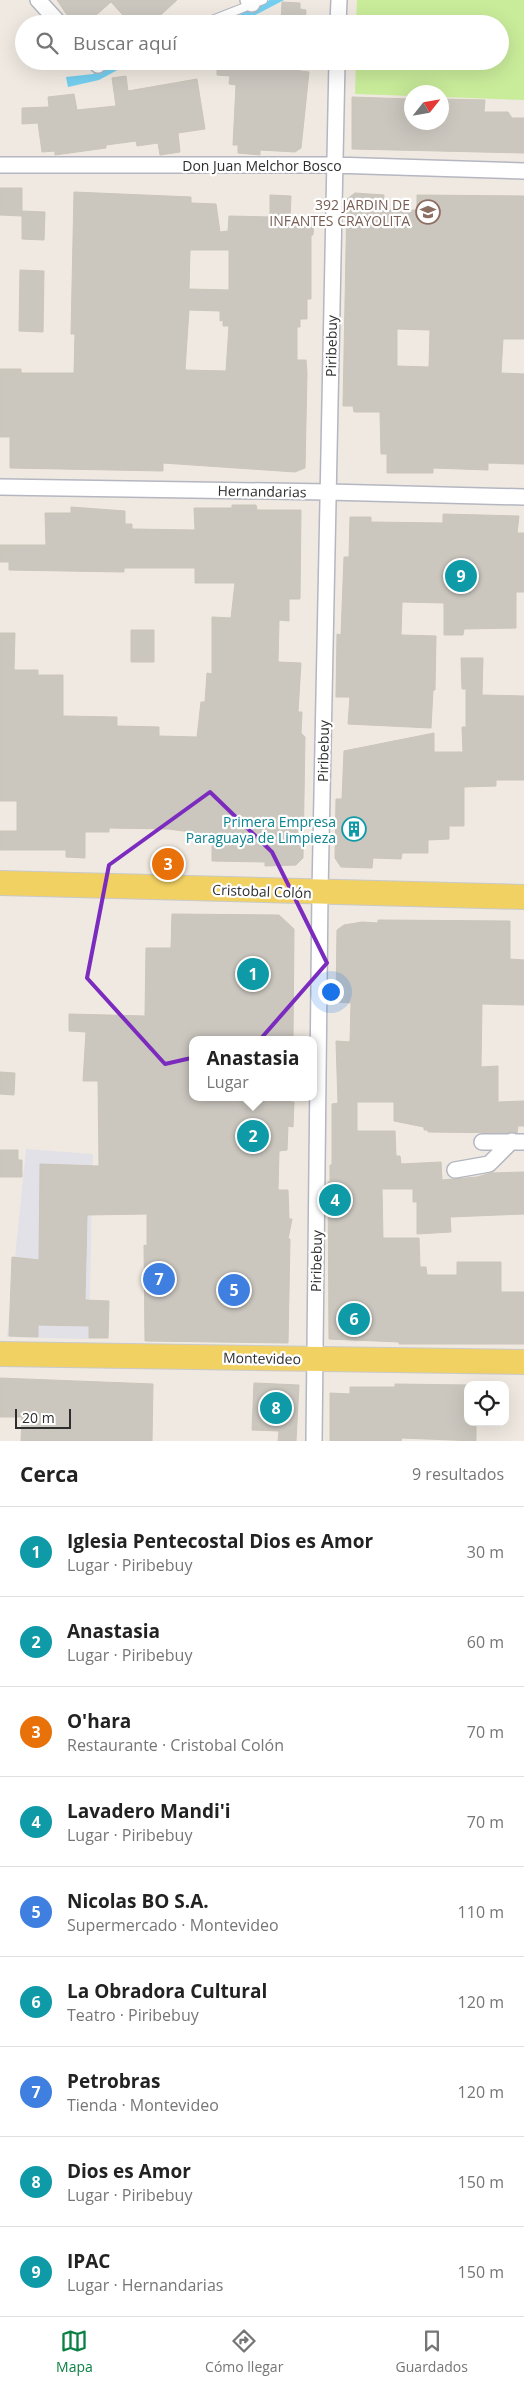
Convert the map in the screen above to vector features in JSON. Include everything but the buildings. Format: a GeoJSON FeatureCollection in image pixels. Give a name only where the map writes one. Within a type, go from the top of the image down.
{"type":"FeatureCollection","features":[{"type":"Feature","properties":{"kind":"main road","name":"Cristobal Colón"},"geometry":{"type":"LineString","coordinates":[[0,883],[524,897]]}},
{"type":"Feature","properties":{"kind":"main road","name":"Montevideo"},"geometry":{"type":"LineString","coordinates":[[0,1354],[524,1362]]}},
{"type":"Feature","properties":{"kind":"street"},"geometry":{"type":"LineString","coordinates":[[38,0],[52,15]]}},
{"type":"Feature","properties":{"kind":"street"},"geometry":{"type":"LineString","coordinates":[[338,0],[338,15]]}},
{"type":"Feature","properties":{"kind":"street","name":"Piribebuy"},"geometry":{"type":"LineString","coordinates":[[314,1441],[320,892],[333,165],[337,70]]}},
{"type":"Feature","properties":{"kind":"street","name":"Don Juan Melchor Bosco"},"geometry":{"type":"LineString","coordinates":[[0,165],[333,165],[524,170]]}},
{"type":"Feature","properties":{"kind":"street","name":"Hernandarias"},"geometry":{"type":"LineString","coordinates":[[0,487],[524,497]]}},
{"type":"Feature","properties":{"kind":"street"},"geometry":{"type":"LineString","coordinates":[[482,1142],[518,1142]]}},
{"type":"Feature","properties":{"kind":"street"},"geometry":{"type":"LineString","coordinates":[[454,1170],[489,1164],[518,1142]]}},
{"type":"Feature","properties":{"kind":"lane"},"geometry":{"type":"LineString","coordinates":[[222,15],[254,1]]}},
{"type":"Feature","properties":{"kind":"highlighted area"},"geometry":{"type":"Polygon","coordinates":[[[210,792],[272,852],[327,963],[257,1043],[165,1064],[87,978],[109,865],[210,792]]]}},
{"type":"Feature","properties":{"kind":"shaded area"},"geometry":{"type":"Polygon","coordinates":[[[26,1149],[93,1154],[89,1339],[7,1337],[26,1149]]]}},
{"type":"Feature","properties":{"kind":"green space"},"geometry":{"type":"Polygon","coordinates":[[[357,0],[524,0],[524,100],[449,97],[449,85],[404,85],[404,96],[355,94],[356,70],[509,70],[509,15],[356,15],[357,0]]]}},
{"type":"Feature","properties":{"kind":"water"},"geometry":{"type":"Polygon","coordinates":[[[270,0],[284,0],[255,15],[239,15],[252,7],[270,0]]]}},
{"type":"Feature","properties":{"kind":"water"},"geometry":{"type":"Polygon","coordinates":[[[101,70],[117,70],[99,80],[68,87],[66,77],[93,74],[101,70]]]}},
{"type":"Feature","properties":{"kind":"place","name":"392 JARDIN DE INFANTES CRAYOLITA"},"geometry":{"type":"Point","coordinates":[428,212]}},
{"type":"Feature","properties":{"kind":"place","name":"IPAC"},"geometry":{"type":"Point","coordinates":[461,576]}},
{"type":"Feature","properties":{"kind":"place","name":"Primera Empresa Paraguaya de Limpieza"},"geometry":{"type":"Point","coordinates":[354,829]}},
{"type":"Feature","properties":{"kind":"place","name":"O'hara"},"geometry":{"type":"Point","coordinates":[168,864]}},
{"type":"Feature","properties":{"kind":"place","name":"Iglesia Pentecostal Dios es Amor"},"geometry":{"type":"Point","coordinates":[253,974]}},
{"type":"Feature","properties":{"kind":"place","name":"Anastasia"},"geometry":{"type":"Point","coordinates":[253,1136]}},
{"type":"Feature","properties":{"kind":"place","name":"Lavadero Mandi'i"},"geometry":{"type":"Point","coordinates":[335,1200]}},
{"type":"Feature","properties":{"kind":"place","name":"Petrobras"},"geometry":{"type":"Point","coordinates":[159,1279]}},
{"type":"Feature","properties":{"kind":"place","name":"Nicolas BO S.A."},"geometry":{"type":"Point","coordinates":[234,1290]}},
{"type":"Feature","properties":{"kind":"place","name":"La Obradora Cultural"},"geometry":{"type":"Point","coordinates":[354,1319]}},
{"type":"Feature","properties":{"kind":"place","name":"Dios es Amor"},"geometry":{"type":"Point","coordinates":[276,1408]}}]}
